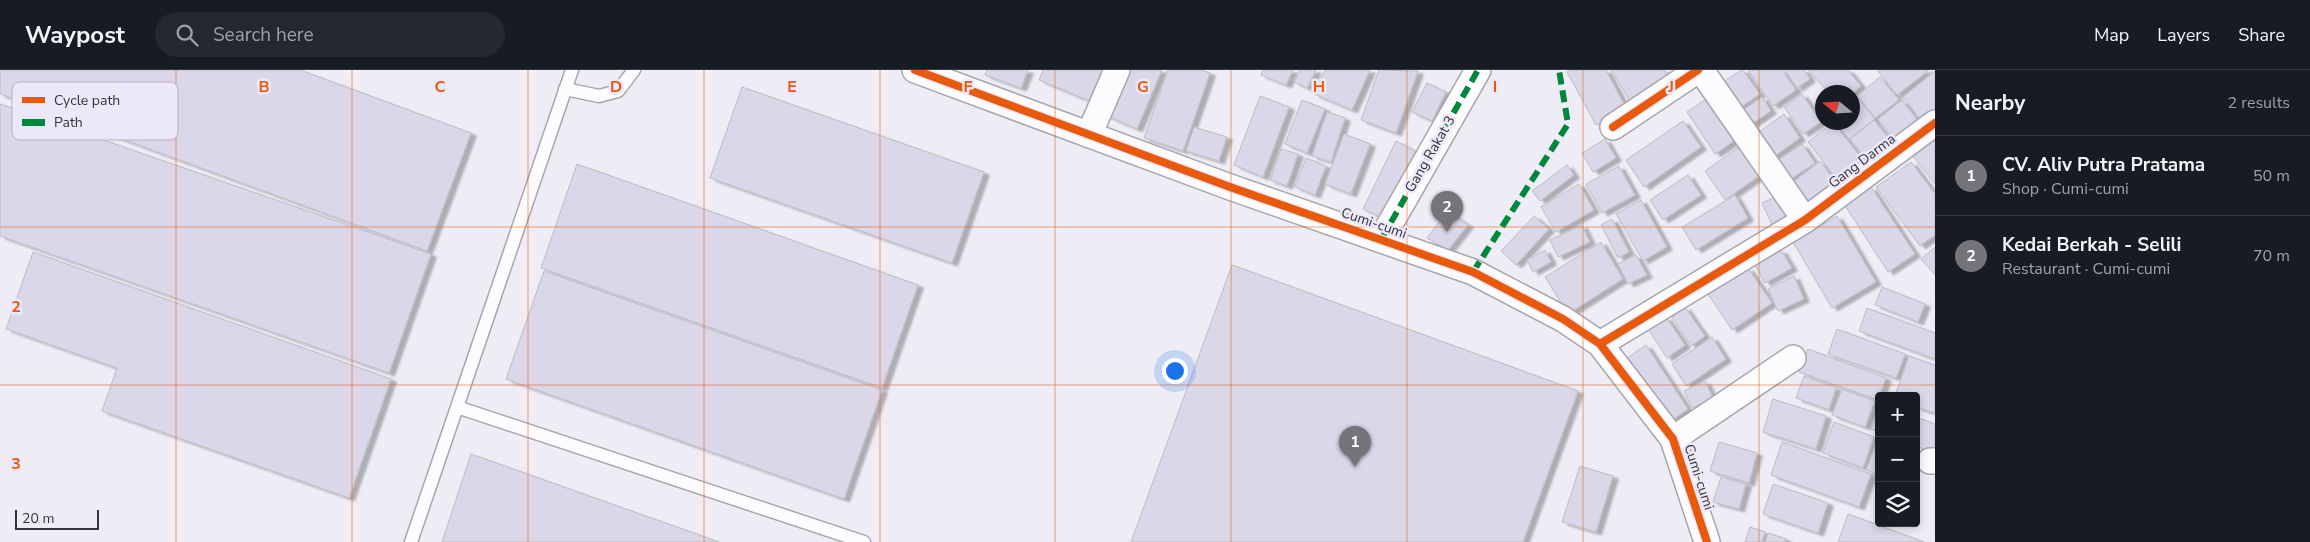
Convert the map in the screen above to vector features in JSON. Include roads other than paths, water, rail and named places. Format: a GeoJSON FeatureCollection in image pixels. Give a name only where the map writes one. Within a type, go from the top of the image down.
{"type":"FeatureCollection","features":[{"type":"Feature","properties":{"kind":"street","name":"Cumi-cumi"},"geometry":{"type":"LineString","coordinates":[[915,70],[1230,187],[1382,238],[1473,272],[1563,319],[1600,344],[1673,439],[1707,542]]}},
{"type":"Feature","properties":{"kind":"street"},"geometry":{"type":"LineString","coordinates":[[1089,135],[1117,70]]}},
{"type":"Feature","properties":{"kind":"street","name":"Gang Rakat 3"},"geometry":{"type":"LineString","coordinates":[[1382,238],[1478,70]]}},
{"type":"Feature","properties":{"kind":"street"},"geometry":{"type":"LineString","coordinates":[[1614,127],[1699,70],[1805,220]]}},
{"type":"Feature","properties":{"kind":"street","name":"Gang Darma"},"geometry":{"type":"LineString","coordinates":[[1600,344],[1805,220],[1935,123]]}},
{"type":"Feature","properties":{"kind":"street"},"geometry":{"type":"LineString","coordinates":[[1673,439],[1793,358]]}},
{"type":"Feature","properties":{"kind":"lane"},"geometry":{"type":"LineString","coordinates":[[411,542],[572,70]]}},
{"type":"Feature","properties":{"kind":"lane"},"geometry":{"type":"LineString","coordinates":[[565,89],[599,96],[618,91],[634,70]]}},
{"type":"Feature","properties":{"kind":"lane"},"geometry":{"type":"LineString","coordinates":[[457,406],[864,542]]}},
{"type":"Feature","properties":{"kind":"place","name":"Kedai Berkah - Selili"},"geometry":{"type":"Point","coordinates":[1447,232]}},
{"type":"Feature","properties":{"kind":"place","name":"CV. Aliv Putra Pratama"},"geometry":{"type":"Point","coordinates":[1355,467]}}]}
